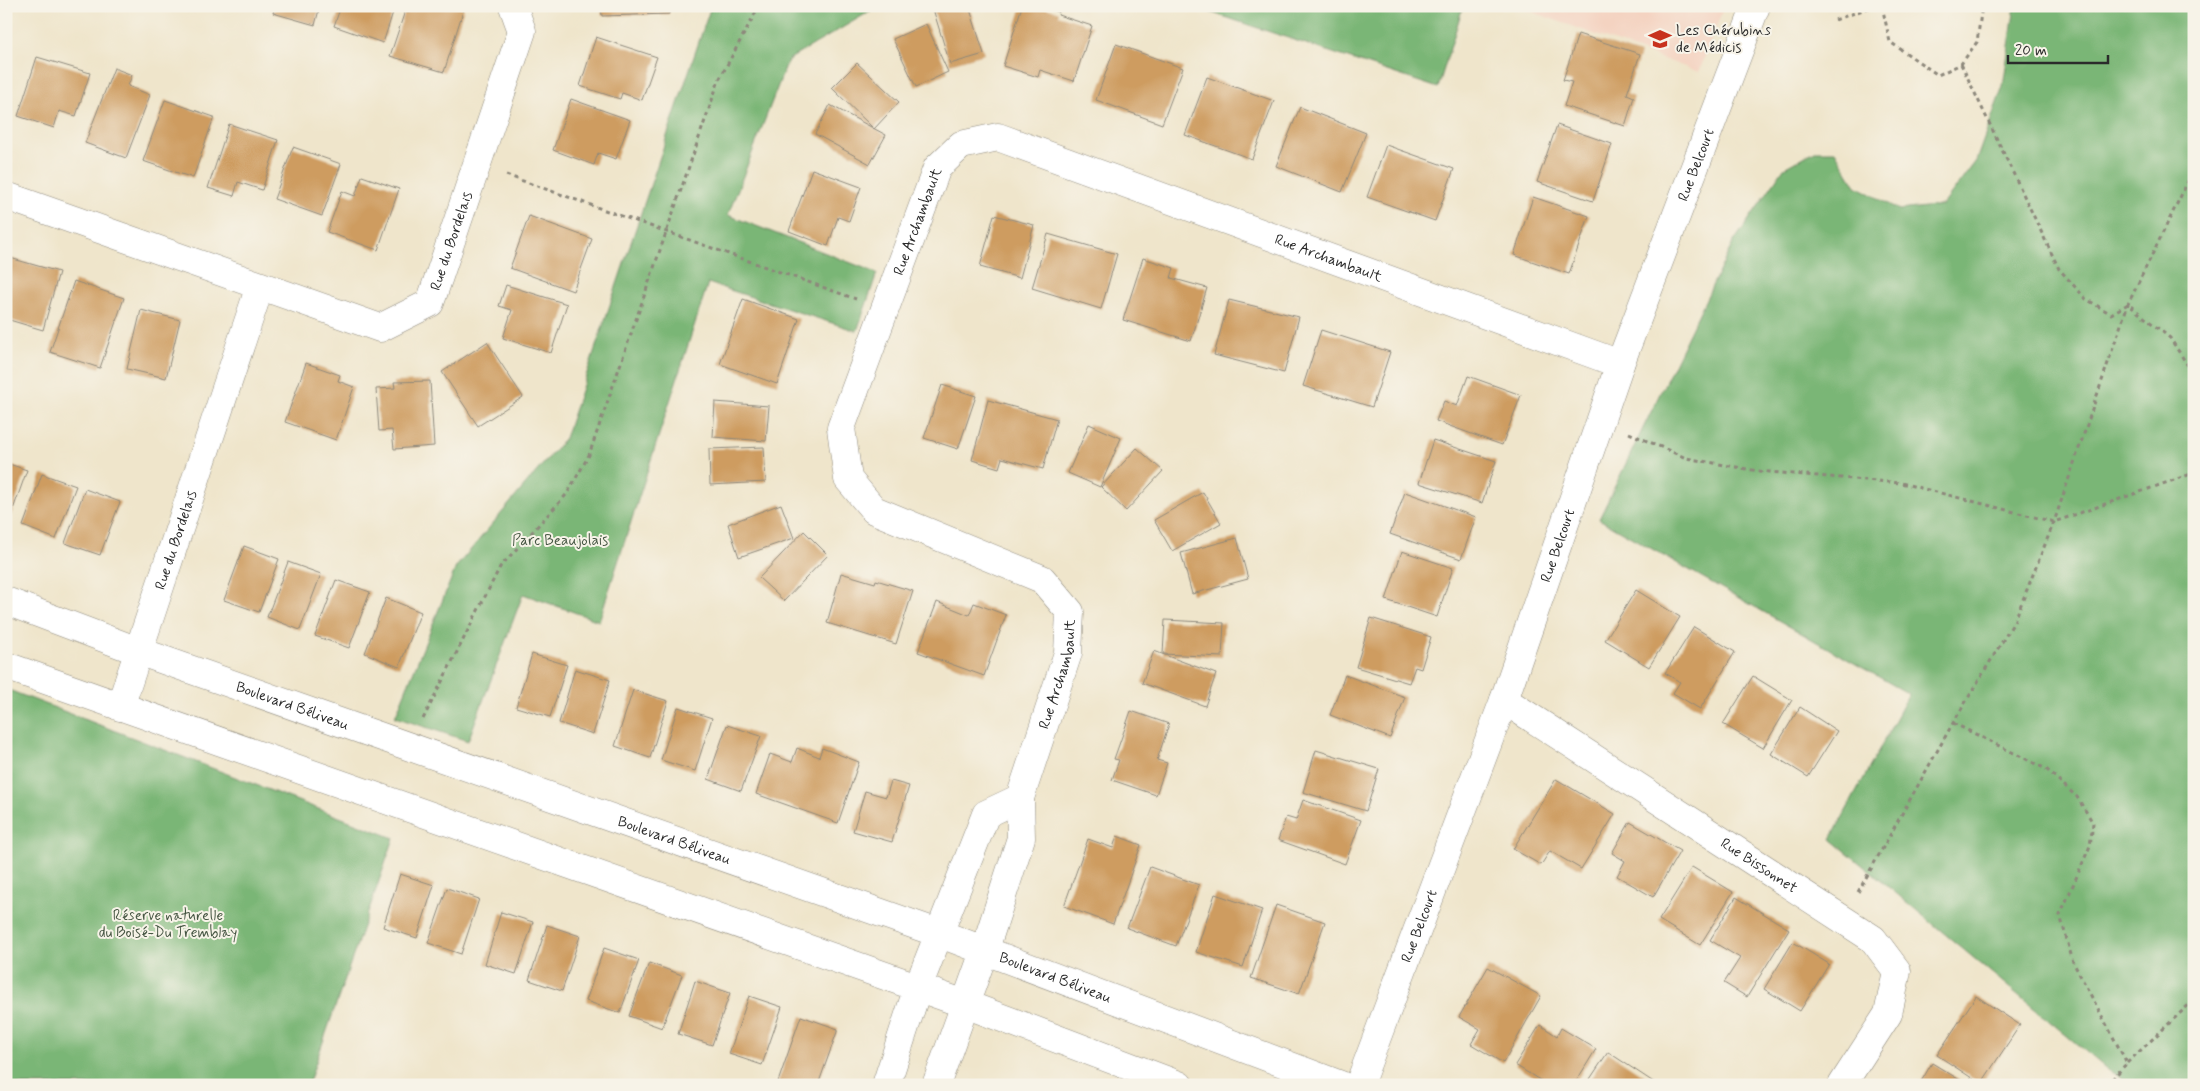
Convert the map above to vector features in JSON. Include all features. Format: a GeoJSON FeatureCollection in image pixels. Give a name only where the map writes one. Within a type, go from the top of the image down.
{"type":"FeatureCollection","features":[{"type":"Feature","properties":{"kind":"street","name":"Rue du Bordelais"},"geometry":{"type":"LineString","coordinates":[[6,196],[380,328],[430,303],[522,31],[513,6]]}},
{"type":"Feature","properties":{"kind":"street","name":"Rue Belcourt"},"geometry":{"type":"LineString","coordinates":[[1359,1085],[1504,700],[1620,364],[1756,6]]}},
{"type":"Feature","properties":{"kind":"street","name":"Rue Archambault"},"geometry":{"type":"LineString","coordinates":[[936,1085],[984,952],[1021,838],[1020,798],[1068,653],[1070,612],[1042,580],[874,510],[848,479],[841,428],[937,168],[961,145],[998,137],[1620,364]]}},
{"type":"Feature","properties":{"kind":"street","name":"Rue du Bordelais"},"geometry":{"type":"LineString","coordinates":[[120,707],[260,286]]}},
{"type":"Feature","properties":{"kind":"street","name":"Boulevard Béliveau"},"geometry":{"type":"LineString","coordinates":[[6,601],[138,651],[938,933],[984,952],[1341,1085]]}},
{"type":"Feature","properties":{"kind":"street"},"geometry":{"type":"LineString","coordinates":[[6,666],[918,987],[1179,1085]]}},
{"type":"Feature","properties":{"kind":"street","name":"Rue Bissonnet"},"geometry":{"type":"LineString","coordinates":[[1504,700],[1873,939],[1898,971],[1888,1014],[1842,1085]]}},
{"type":"Feature","properties":{"kind":"street"},"geometry":{"type":"LineString","coordinates":[[886,1085],[918,987],[986,814],[1020,798]]}},
{"type":"Feature","properties":{"kind":"path"},"geometry":{"type":"LineString","coordinates":[[409,746],[500,567],[567,494],[589,455],[719,80],[759,6]]}},
{"type":"Feature","properties":{"kind":"path"},"geometry":{"type":"LineString","coordinates":[[1835,20],[1874,6]]}},
{"type":"Feature","properties":{"kind":"path"},"geometry":{"type":"LineString","coordinates":[[1882,6],[1890,42],[1938,74],[1961,64],[1977,42],[1982,6]]}},
{"type":"Feature","properties":{"kind":"path"},"geometry":{"type":"LineString","coordinates":[[1961,64],[2059,269],[2086,299],[2111,314],[2128,304]]}},
{"type":"Feature","properties":{"kind":"path"},"geometry":{"type":"LineString","coordinates":[[477,164],[885,310]]}},
{"type":"Feature","properties":{"kind":"path"},"geometry":{"type":"LineString","coordinates":[[1842,918],[1953,723],[2014,622],[2054,522],[2128,304],[2194,169]]}},
{"type":"Feature","properties":{"kind":"path"},"geometry":{"type":"LineString","coordinates":[[2128,304],[2170,338],[2194,376]]}},
{"type":"Feature","properties":{"kind":"path"},"geometry":{"type":"LineString","coordinates":[[1600,421],[1686,458],[1758,471],[1901,483],[2054,522],[2194,473]]}},
{"type":"Feature","properties":{"kind":"path"},"geometry":{"type":"LineString","coordinates":[[1953,723],[2046,769],[2077,797],[2093,823],[2090,846],[2060,915],[2072,962],[2127,1063]]}},
{"type":"Feature","properties":{"kind":"path"},"geometry":{"type":"LineString","coordinates":[[2107,1085],[2127,1063],[2194,1000]]}},
{"type":"Feature","properties":{"kind":"shaded area","name":"Les Chérubins de Médicis"},"geometry":{"type":"Polygon","coordinates":[[[1516,6],[1724,6],[1699,72],[1516,6]]]}},
{"type":"Feature","properties":{"kind":"green space","name":"Parc Beaujolais"},"geometry":{"type":"Polygon","coordinates":[[[709,6],[879,6],[788,60],[728,215],[877,273],[857,331],[708,283],[599,621],[523,594],[468,741],[395,717],[456,567],[565,438],[710,9],[709,6]]]}},
{"type":"Feature","properties":{"kind":"green space"},"geometry":{"type":"Polygon","coordinates":[[[1192,6],[1463,6],[1438,88],[1192,6]]]}},
{"type":"Feature","properties":{"kind":"green space"},"geometry":{"type":"Polygon","coordinates":[[[2015,6],[2194,6],[2194,1081],[2190,1085],[2132,1085],[2108,1070],[1831,839],[1909,694],[1599,519],[1733,243],[1784,168],[1815,151],[1835,151],[1856,186],[1899,210],[1943,205],[1976,161],[2003,86],[2015,6]]]}},
{"type":"Feature","properties":{"kind":"green space","name":"Réserve naturelle du Boisé-Du Tremblay"},"geometry":{"type":"Polygon","coordinates":[[[6,689],[394,838],[308,1085],[6,1085],[6,689]]]}},
{"type":"Feature","properties":{"kind":"building"},"geometry":{"type":"Polygon","coordinates":[[[275,6],[320,6],[315,25],[273,13],[275,6]]]}},
{"type":"Feature","properties":{"kind":"building"},"geometry":{"type":"Polygon","coordinates":[[[341,6],[395,6],[383,43],[334,26],[341,6]]]}},
{"type":"Feature","properties":{"kind":"building"},"geometry":{"type":"Polygon","coordinates":[[[411,6],[464,8],[444,72],[390,56],[405,11],[409,12],[411,6]]]}},
{"type":"Feature","properties":{"kind":"building"},"geometry":{"type":"Polygon","coordinates":[[[601,6],[669,6],[669,14],[602,16],[601,6]]]}},
{"type":"Feature","properties":{"kind":"building"},"geometry":{"type":"Polygon","coordinates":[[[943,6],[969,6],[984,54],[950,64],[933,9],[943,6]]]}},
{"type":"Feature","properties":{"kind":"building"},"geometry":{"type":"Polygon","coordinates":[[[1022,6],[1040,6],[1059,12],[1058,15],[1092,26],[1074,81],[1040,70],[1038,77],[1003,66],[1022,6]]]}},
{"type":"Feature","properties":{"kind":"building"},"geometry":{"type":"Polygon","coordinates":[[[926,24],[948,72],[916,87],[893,39],[926,24]]]}},
{"type":"Feature","properties":{"kind":"building"},"geometry":{"type":"Polygon","coordinates":[[[1578,34],[1640,54],[1627,94],[1634,97],[1625,126],[1564,106],[1572,82],[1563,80],[1578,34]]]}},
{"type":"Feature","properties":{"kind":"building"},"geometry":{"type":"Polygon","coordinates":[[[596,37],[657,57],[642,100],[622,93],[620,99],[580,86],[596,37]]]}},
{"type":"Feature","properties":{"kind":"building"},"geometry":{"type":"Polygon","coordinates":[[[1116,44],[1183,68],[1162,124],[1096,100],[1116,44]]]}},
{"type":"Feature","properties":{"kind":"building"},"geometry":{"type":"Polygon","coordinates":[[[37,57],[90,73],[76,116],[59,111],[54,128],[18,116],[37,57]]]}},
{"type":"Feature","properties":{"kind":"building"},"geometry":{"type":"Polygon","coordinates":[[[857,63],[899,102],[874,129],[832,88],[857,63]]]}},
{"type":"Feature","properties":{"kind":"building"},"geometry":{"type":"Polygon","coordinates":[[[114,68],[132,75],[128,86],[150,95],[126,158],[85,143],[114,68]]]}},
{"type":"Feature","properties":{"kind":"building"},"geometry":{"type":"Polygon","coordinates":[[[1207,77],[1274,101],[1252,159],[1185,135],[1207,77]]]}},
{"type":"Feature","properties":{"kind":"building"},"geometry":{"type":"Polygon","coordinates":[[[571,99],[630,120],[616,159],[598,153],[594,165],[553,150],[571,99]]]}},
{"type":"Feature","properties":{"kind":"building"},"geometry":{"type":"Polygon","coordinates":[[[165,100],[214,117],[193,178],[143,161],[165,100]]]}},
{"type":"Feature","properties":{"kind":"building"},"geometry":{"type":"Polygon","coordinates":[[[830,105],[886,135],[870,164],[815,134],[830,105]]]}},
{"type":"Feature","properties":{"kind":"building"},"geometry":{"type":"Polygon","coordinates":[[[1300,107],[1366,133],[1342,192],[1276,166],[1300,107]]]}},
{"type":"Feature","properties":{"kind":"building"},"geometry":{"type":"Polygon","coordinates":[[[229,124],[278,140],[262,190],[238,182],[234,196],[208,188],[229,124]]]}},
{"type":"Feature","properties":{"kind":"building"},"geometry":{"type":"Polygon","coordinates":[[[1557,125],[1612,144],[1593,201],[1537,182],[1557,125]]]}},
{"type":"Feature","properties":{"kind":"building"},"geometry":{"type":"Polygon","coordinates":[[[1386,145],[1454,169],[1435,221],[1367,197],[1386,145]]]}},
{"type":"Feature","properties":{"kind":"building"},"geometry":{"type":"Polygon","coordinates":[[[293,147],[341,164],[322,216],[274,199],[293,147]]]}},
{"type":"Feature","properties":{"kind":"building"},"geometry":{"type":"Polygon","coordinates":[[[812,169],[861,187],[849,221],[838,217],[828,246],[789,231],[812,169]]]}},
{"type":"Feature","properties":{"kind":"building"},"geometry":{"type":"Polygon","coordinates":[[[362,176],[399,189],[378,250],[327,232],[342,191],[355,196],[362,176]]]}},
{"type":"Feature","properties":{"kind":"building"},"geometry":{"type":"Polygon","coordinates":[[[1533,197],[1589,216],[1569,274],[1514,255],[1533,197]]]}},
{"type":"Feature","properties":{"kind":"building"},"geometry":{"type":"Polygon","coordinates":[[[994,215],[1034,225],[1020,278],[980,267],[994,215]]]}},
{"type":"Feature","properties":{"kind":"building"},"geometry":{"type":"Polygon","coordinates":[[[529,216],[592,239],[573,291],[510,268],[529,216]]]}},
{"type":"Feature","properties":{"kind":"building"},"geometry":{"type":"Polygon","coordinates":[[[1048,234],[1117,254],[1101,309],[1032,288],[1048,234]]]}},
{"type":"Feature","properties":{"kind":"building"},"geometry":{"type":"Polygon","coordinates":[[[10,258],[59,272],[43,330],[6,319],[8,296],[6,271],[10,258]]]}},
{"type":"Feature","properties":{"kind":"building"},"geometry":{"type":"Polygon","coordinates":[[[1143,258],[1174,268],[1171,278],[1207,288],[1191,341],[1123,320],[1143,258]]]}},
{"type":"Feature","properties":{"kind":"building"},"geometry":{"type":"Polygon","coordinates":[[[74,281],[124,298],[100,368],[50,352],[74,281]]]}},
{"type":"Feature","properties":{"kind":"building"},"geometry":{"type":"Polygon","coordinates":[[[506,285],[567,304],[551,353],[503,338],[512,310],[499,306],[506,285]]]}},
{"type":"Feature","properties":{"kind":"building"},"geometry":{"type":"Polygon","coordinates":[[[743,299],[799,319],[777,384],[720,364],[743,299]]]}},
{"type":"Feature","properties":{"kind":"building"},"geometry":{"type":"Polygon","coordinates":[[[1229,300],[1299,317],[1284,373],[1214,355],[1229,300]]]}},
{"type":"Feature","properties":{"kind":"building"},"geometry":{"type":"Polygon","coordinates":[[[141,310],[180,320],[166,378],[127,369],[141,310]]]}},
{"type":"Feature","properties":{"kind":"building"},"geometry":{"type":"Polygon","coordinates":[[[1321,330],[1390,352],[1372,407],[1303,386],[1321,330]]]}},
{"type":"Feature","properties":{"kind":"building"},"geometry":{"type":"Polygon","coordinates":[[[487,342],[523,397],[478,426],[442,372],[487,342]]]}},
{"type":"Feature","properties":{"kind":"building"},"geometry":{"type":"Polygon","coordinates":[[[306,363],[340,375],[338,381],[354,387],[336,440],[285,422],[306,363]]]}},
{"type":"Feature","properties":{"kind":"building"},"geometry":{"type":"Polygon","coordinates":[[[1468,376],[1521,395],[1502,445],[1436,421],[1444,401],[1457,406],[1468,376]]]}},
{"type":"Feature","properties":{"kind":"building"},"geometry":{"type":"Polygon","coordinates":[[[430,381],[434,446],[394,449],[392,430],[379,431],[376,389],[395,388],[394,382],[430,381]]]}},
{"type":"Feature","properties":{"kind":"building"},"geometry":{"type":"Polygon","coordinates":[[[942,385],[976,396],[958,449],[924,438],[942,385]]]}},
{"type":"Feature","properties":{"kind":"building"},"geometry":{"type":"Polygon","coordinates":[[[988,400],[1057,419],[1043,469],[1002,458],[999,468],[972,460],[988,400]]]}},
{"type":"Feature","properties":{"kind":"building"},"geometry":{"type":"Polygon","coordinates":[[[715,402],[769,406],[766,441],[713,437],[715,402]]]}},
{"type":"Feature","properties":{"kind":"building"},"geometry":{"type":"Polygon","coordinates":[[[1089,424],[1121,438],[1100,487],[1068,473],[1089,424]]]}},
{"type":"Feature","properties":{"kind":"building"},"geometry":{"type":"Polygon","coordinates":[[[1433,440],[1496,461],[1482,503],[1419,483],[1433,440]]]}},
{"type":"Feature","properties":{"kind":"building"},"geometry":{"type":"Polygon","coordinates":[[[764,447],[766,482],[710,485],[709,449],[764,447]]]}},
{"type":"Feature","properties":{"kind":"building"},"geometry":{"type":"Polygon","coordinates":[[[1137,448],[1163,471],[1126,511],[1101,487],[1137,448]]]}},
{"type":"Feature","properties":{"kind":"building"},"geometry":{"type":"Polygon","coordinates":[[[6,463],[27,470],[9,521],[6,520],[6,463]]]}},
{"type":"Feature","properties":{"kind":"building"},"geometry":{"type":"Polygon","coordinates":[[[42,474],[76,486],[56,539],[23,526],[42,474]]]}},
{"type":"Feature","properties":{"kind":"building"},"geometry":{"type":"Polygon","coordinates":[[[85,489],[120,502],[100,555],[65,543],[85,489]]]}},
{"type":"Feature","properties":{"kind":"building"},"geometry":{"type":"Polygon","coordinates":[[[1203,492],[1221,523],[1172,551],[1154,520],[1203,492]]]}},
{"type":"Feature","properties":{"kind":"building"},"geometry":{"type":"Polygon","coordinates":[[[1405,492],[1476,517],[1461,559],[1390,534],[1405,492]]]}},
{"type":"Feature","properties":{"kind":"building"},"geometry":{"type":"Polygon","coordinates":[[[781,504],[794,538],[739,557],[728,524],[781,504]]]}},
{"type":"Feature","properties":{"kind":"building"},"geometry":{"type":"Polygon","coordinates":[[[804,531],[828,555],[784,601],[759,578],[804,531]]]}},
{"type":"Feature","properties":{"kind":"building"},"geometry":{"type":"Polygon","coordinates":[[[1237,538],[1248,579],[1192,594],[1181,553],[1237,538]]]}},
{"type":"Feature","properties":{"kind":"building"},"geometry":{"type":"Polygon","coordinates":[[[244,546],[279,559],[259,612],[224,600],[244,546]]]}},
{"type":"Feature","properties":{"kind":"building"},"geometry":{"type":"Polygon","coordinates":[[[1402,551],[1453,568],[1437,617],[1386,600],[1402,551]]]}},
{"type":"Feature","properties":{"kind":"building"},"geometry":{"type":"Polygon","coordinates":[[[288,562],[321,574],[300,630],[267,617],[288,562]]]}},
{"type":"Feature","properties":{"kind":"building"},"geometry":{"type":"Polygon","coordinates":[[[841,573],[875,583],[876,580],[913,591],[896,644],[827,623],[841,573]]]}},
{"type":"Feature","properties":{"kind":"building"},"geometry":{"type":"Polygon","coordinates":[[[336,580],[370,592],[349,648],[315,636],[336,580]]]}},
{"type":"Feature","properties":{"kind":"building"},"geometry":{"type":"Polygon","coordinates":[[[1636,590],[1680,617],[1649,667],[1605,640],[1636,590]]]}},
{"type":"Feature","properties":{"kind":"building"},"geometry":{"type":"Polygon","coordinates":[[[386,598],[421,612],[399,667],[365,653],[386,598]]]}},
{"type":"Feature","properties":{"kind":"building"},"geometry":{"type":"Polygon","coordinates":[[[937,602],[969,615],[974,603],[1006,615],[984,676],[918,652],[937,602]]]}},
{"type":"Feature","properties":{"kind":"building"},"geometry":{"type":"Polygon","coordinates":[[[1371,618],[1431,637],[1421,669],[1415,667],[1409,683],[1356,667],[1371,618]]]}},
{"type":"Feature","properties":{"kind":"building"},"geometry":{"type":"Polygon","coordinates":[[[1165,620],[1224,623],[1222,657],[1163,654],[1165,620]]]}},
{"type":"Feature","properties":{"kind":"building"},"geometry":{"type":"Polygon","coordinates":[[[1694,627],[1735,652],[1700,709],[1673,693],[1680,682],[1665,673],[1694,627]]]}},
{"type":"Feature","properties":{"kind":"building"},"geometry":{"type":"Polygon","coordinates":[[[1154,651],[1216,674],[1205,706],[1142,683],[1154,651]]]}},
{"type":"Feature","properties":{"kind":"building"},"geometry":{"type":"Polygon","coordinates":[[[532,654],[567,665],[550,717],[516,707],[532,654]]]}},
{"type":"Feature","properties":{"kind":"building"},"geometry":{"type":"Polygon","coordinates":[[[575,669],[610,680],[593,734],[559,723],[575,669]]]}},
{"type":"Feature","properties":{"kind":"building"},"geometry":{"type":"Polygon","coordinates":[[[1345,675],[1405,697],[1390,738],[1330,715],[1345,675]]]}},
{"type":"Feature","properties":{"kind":"building"},"geometry":{"type":"Polygon","coordinates":[[[1753,676],[1792,700],[1763,748],[1723,724],[1753,676]]]}},
{"type":"Feature","properties":{"kind":"building"},"geometry":{"type":"Polygon","coordinates":[[[633,690],[668,701],[650,758],[615,746],[633,690]]]}},
{"type":"Feature","properties":{"kind":"building"},"geometry":{"type":"Polygon","coordinates":[[[678,707],[712,718],[695,771],[661,760],[678,707]]]}},
{"type":"Feature","properties":{"kind":"building"},"geometry":{"type":"Polygon","coordinates":[[[1800,707],[1837,731],[1808,777],[1771,754],[1800,707]]]}},
{"type":"Feature","properties":{"kind":"building"},"geometry":{"type":"Polygon","coordinates":[[[1131,711],[1169,724],[1157,760],[1167,763],[1156,795],[1112,780],[1119,760],[1114,759],[1131,711]]]}},
{"type":"Feature","properties":{"kind":"building"},"geometry":{"type":"Polygon","coordinates":[[[727,725],[761,736],[741,791],[708,779],[727,725]]]}},
{"type":"Feature","properties":{"kind":"building"},"geometry":{"type":"Polygon","coordinates":[[[797,748],[819,757],[822,748],[859,762],[838,823],[756,794],[770,754],[792,762],[797,748]]]}},
{"type":"Feature","properties":{"kind":"building"},"geometry":{"type":"Polygon","coordinates":[[[1316,750],[1379,769],[1366,811],[1303,792],[1316,750]]]}},
{"type":"Feature","properties":{"kind":"building"},"geometry":{"type":"Polygon","coordinates":[[[1556,779],[1615,814],[1581,869],[1550,851],[1541,865],[1513,849],[1556,779]]]}},
{"type":"Feature","properties":{"kind":"building"},"geometry":{"type":"Polygon","coordinates":[[[891,781],[909,786],[892,842],[853,831],[865,791],[886,797],[891,781]]]}},
{"type":"Feature","properties":{"kind":"building"},"geometry":{"type":"Polygon","coordinates":[[[1303,800],[1361,820],[1345,864],[1278,840],[1286,817],[1296,820],[1303,800]]]}},
{"type":"Feature","properties":{"kind":"building"},"geometry":{"type":"Polygon","coordinates":[[[1630,822],[1680,851],[1653,897],[1617,876],[1625,861],[1612,853],[1630,822]]]}},
{"type":"Feature","properties":{"kind":"building"},"geometry":{"type":"Polygon","coordinates":[[[1117,836],[1141,845],[1113,924],[1064,906],[1088,839],[1113,848],[1117,836]]]}},
{"type":"Feature","properties":{"kind":"building"},"geometry":{"type":"Polygon","coordinates":[[[1150,867],[1199,885],[1176,946],[1127,928],[1150,867]]]}},
{"type":"Feature","properties":{"kind":"building"},"geometry":{"type":"Polygon","coordinates":[[[1692,867],[1733,892],[1700,945],[1659,920],[1692,867]]]}},
{"type":"Feature","properties":{"kind":"building"},"geometry":{"type":"Polygon","coordinates":[[[400,874],[434,885],[417,938],[383,927],[400,874]]]}},
{"type":"Feature","properties":{"kind":"building"},"geometry":{"type":"Polygon","coordinates":[[[447,888],[479,899],[461,954],[428,943],[447,888]]]}},
{"type":"Feature","properties":{"kind":"building"},"geometry":{"type":"Polygon","coordinates":[[[1215,894],[1262,910],[1243,967],[1196,952],[1215,894]]]}},
{"type":"Feature","properties":{"kind":"building"},"geometry":{"type":"Polygon","coordinates":[[[1736,897],[1789,929],[1747,997],[1724,983],[1740,958],[1710,940],[1736,897]]]}},
{"type":"Feature","properties":{"kind":"building"},"geometry":{"type":"Polygon","coordinates":[[[1276,905],[1325,922],[1299,994],[1251,978],[1276,905]]]}},
{"type":"Feature","properties":{"kind":"building"},"geometry":{"type":"Polygon","coordinates":[[[501,912],[533,922],[516,974],[485,964],[501,912]]]}},
{"type":"Feature","properties":{"kind":"building"},"geometry":{"type":"Polygon","coordinates":[[[547,925],[580,936],[562,991],[529,980],[547,925]]]}},
{"type":"Feature","properties":{"kind":"building"},"geometry":{"type":"Polygon","coordinates":[[[1793,942],[1829,964],[1800,1011],[1764,989],[1793,942]]]}},
{"type":"Feature","properties":{"kind":"building"},"geometry":{"type":"Polygon","coordinates":[[[604,948],[639,960],[620,1013],[586,1001],[604,948]]]}},
{"type":"Feature","properties":{"kind":"building"},"geometry":{"type":"Polygon","coordinates":[[[649,963],[682,975],[662,1028],[629,1016],[649,963]]]}},
{"type":"Feature","properties":{"kind":"building"},"geometry":{"type":"Polygon","coordinates":[[[1488,967],[1541,996],[1503,1063],[1471,1044],[1480,1029],[1459,1017],[1488,967]]]}},
{"type":"Feature","properties":{"kind":"building"},"geometry":{"type":"Polygon","coordinates":[[[695,981],[730,993],[712,1045],[678,1034],[695,981]]]}},
{"type":"Feature","properties":{"kind":"building"},"geometry":{"type":"Polygon","coordinates":[[[749,996],[782,1007],[762,1065],[729,1054],[749,996]]]}},
{"type":"Feature","properties":{"kind":"building"},"geometry":{"type":"Polygon","coordinates":[[[1976,996],[2020,1025],[1981,1084],[1937,1055],[1976,996]]]}},
{"type":"Feature","properties":{"kind":"building"},"geometry":{"type":"Polygon","coordinates":[[[801,1016],[838,1029],[818,1085],[787,1085],[778,1082],[801,1016]]]}},
{"type":"Feature","properties":{"kind":"building"},"geometry":{"type":"Polygon","coordinates":[[[1540,1025],[1557,1036],[1561,1028],[1596,1049],[1574,1085],[1548,1085],[1515,1065],[1540,1025]]]}},
{"type":"Feature","properties":{"kind":"building"},"geometry":{"type":"Polygon","coordinates":[[[1608,1052],[1658,1085],[1586,1085],[1608,1052]]]}},
{"type":"Feature","properties":{"kind":"building"},"geometry":{"type":"Polygon","coordinates":[[[1932,1063],[1968,1085],[1919,1085],[1932,1063]]]}},
{"type":"Feature","properties":{"kind":"place","name":"Les Chérubins de Médicis"},"geometry":{"type":"Point","coordinates":[1660,39]}}]}
